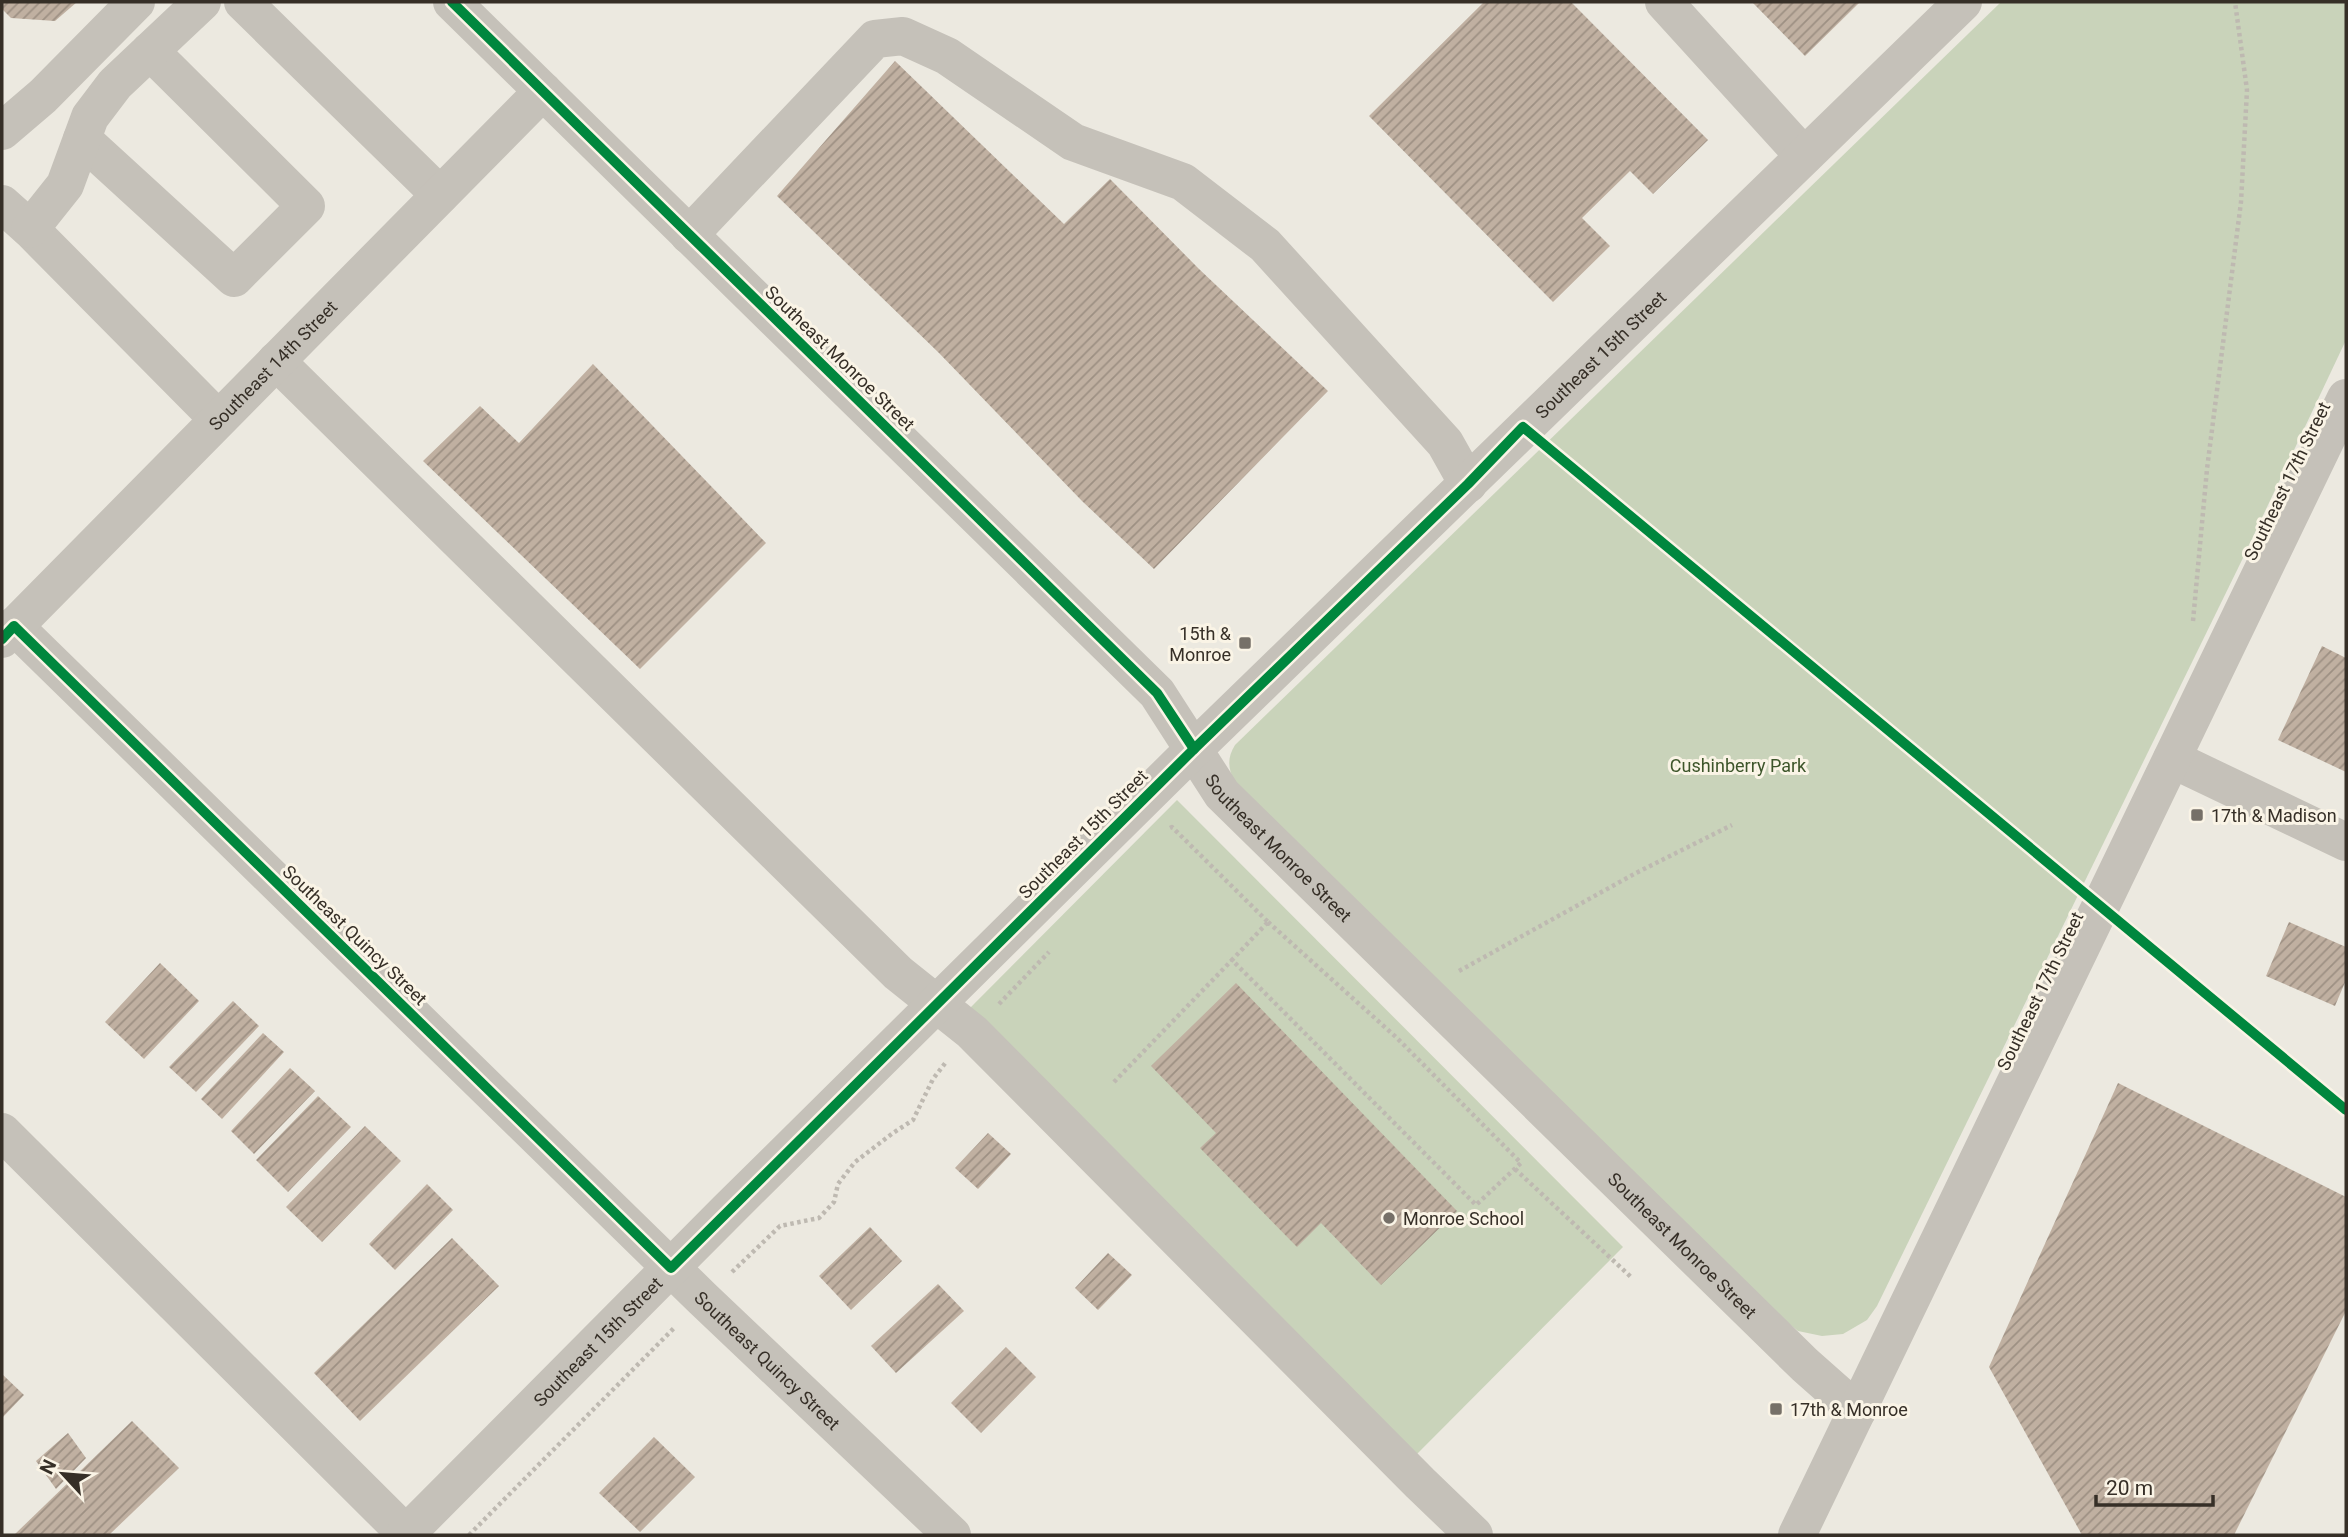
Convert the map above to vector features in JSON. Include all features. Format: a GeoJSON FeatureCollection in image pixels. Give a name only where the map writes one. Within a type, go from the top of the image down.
{"type":"FeatureCollection","features":[{"type":"Feature","properties":{"kind":"street"},"geometry":{"type":"LineString","coordinates":[[2,131],[43,96],[136,2]]}},
{"type":"Feature","properties":{"kind":"street"},"geometry":{"type":"LineString","coordinates":[[30,229],[65,185],[90,117],[106,95],[202,2]]}},
{"type":"Feature","properties":{"kind":"street"},"geometry":{"type":"LineString","coordinates":[[243,2],[440,195]]}},
{"type":"Feature","properties":{"kind":"street","name":"Southeast Monroe Street"},"geometry":{"type":"LineString","coordinates":[[452,2],[1157,693],[1222,794],[1805,1365],[1857,1411]]}},
{"type":"Feature","properties":{"kind":"street"},"geometry":{"type":"LineString","coordinates":[[1664,2],[1804,156]]}},
{"type":"Feature","properties":{"kind":"street","name":"Southeast 15th Street"},"geometry":{"type":"LineString","coordinates":[[406,1535],[1194,749],[1963,2]]}},
{"type":"Feature","properties":{"kind":"street"},"geometry":{"type":"LineString","coordinates":[[689,235],[875,39],[903,36],[947,56],[1073,142],[1183,182],[1265,245],[1445,443],[1468,484]]}},
{"type":"Feature","properties":{"kind":"street"},"geometry":{"type":"LineString","coordinates":[[82,139],[234,278],[306,206],[150,51]]}},
{"type":"Feature","properties":{"kind":"street","name":"Southeast 14th Street"},"geometry":{"type":"LineString","coordinates":[[8,632],[543,91]]}},
{"type":"Feature","properties":{"kind":"street"},"geometry":{"type":"LineString","coordinates":[[2,204],[218,419]]}},
{"type":"Feature","properties":{"kind":"street"},"geometry":{"type":"LineString","coordinates":[[276,361],[898,973],[972,1032],[1474,1535]]}},
{"type":"Feature","properties":{"kind":"street","name":"Southeast 17th Street"},"geometry":{"type":"LineString","coordinates":[[1797,1535],[2346,398]]}},
{"type":"Feature","properties":{"kind":"street","name":"Southeast Quincy Street"},"geometry":{"type":"LineString","coordinates":[[8,632],[953,1535]]}},
{"type":"Feature","properties":{"kind":"street"},"geometry":{"type":"LineString","coordinates":[[2172,759],[2346,842]]}},
{"type":"Feature","properties":{"kind":"street"},"geometry":{"type":"LineString","coordinates":[[2,1132],[406,1535]]}},
{"type":"Feature","properties":{"kind":"path"},"geometry":{"type":"LineString","coordinates":[[2192,626],[2207,469],[2241,202],[2246,90],[2235,2]]}},
{"type":"Feature","properties":{"kind":"path"},"geometry":{"type":"LineString","coordinates":[[1430,1000],[1454,973],[1636,873],[1732,825]]}},
{"type":"Feature","properties":{"kind":"path"},"geometry":{"type":"LineString","coordinates":[[1162,836],[1172,827],[1268,922],[1397,1038],[1521,1163],[1476,1205],[1232,960]]}},
{"type":"Feature","properties":{"kind":"path"},"geometry":{"type":"LineString","coordinates":[[1114,1082],[1268,922]]}},
{"type":"Feature","properties":{"kind":"path"},"geometry":{"type":"LineString","coordinates":[[469,1535],[703,1299],[780,1226],[819,1218],[834,1202],[838,1184],[855,1162],[913,1120],[933,1079],[972,1032],[1057,944]]}},
{"type":"Feature","properties":{"kind":"path"},"geometry":{"type":"LineString","coordinates":[[1515,1169],[1630,1277]]}},
{"type":"Feature","properties":{"kind":"green space","name":"Cushinberry Park"},"geometry":{"type":"Polygon","coordinates":[[[2001,2],[2346,2],[2346,340],[2242,560],[1877,1306],[1867,1320],[1843,1334],[1822,1336],[1798,1331],[1771,1309],[1234,781],[1230,758],[1235,745],[2001,2]]]}},
{"type":"Feature","properties":{"kind":"green space"},"geometry":{"type":"Polygon","coordinates":[[[1177,800],[1623,1247],[1414,1457],[968,1010],[1177,800]]]}},
{"type":"Feature","properties":{"kind":"building"},"geometry":{"type":"Polygon","coordinates":[[[2,2],[77,2],[55,21],[11,18],[2,9],[2,2]]]}},
{"type":"Feature","properties":{"kind":"building"},"geometry":{"type":"Polygon","coordinates":[[[1484,2],[1571,2],[1708,140],[1653,194],[1630,171],[1582,218],[1610,246],[1553,302],[1369,116],[1484,2]]]}},
{"type":"Feature","properties":{"kind":"building"},"geometry":{"type":"Polygon","coordinates":[[[1752,2],[1857,2],[1859,3],[1805,56],[1752,2]]]}},
{"type":"Feature","properties":{"kind":"building"},"geometry":{"type":"Polygon","coordinates":[[[895,61],[1064,224],[1110,179],[1199,269],[1328,391],[1154,569],[1082,501],[939,353],[777,196],[895,61]]]}},
{"type":"Feature","properties":{"kind":"building"},"geometry":{"type":"Polygon","coordinates":[[[593,364],[766,543],[640,669],[423,461],[480,406],[519,443],[593,364]]]}},
{"type":"Feature","properties":{"kind":"building"},"geometry":{"type":"Polygon","coordinates":[[[2322,646],[2346,658],[2346,772],[2278,740],[2322,646]]]}},
{"type":"Feature","properties":{"kind":"building"},"geometry":{"type":"Polygon","coordinates":[[[2289,922],[2346,947],[2346,980],[2335,1006],[2266,976],[2289,922]]]}},
{"type":"Feature","properties":{"kind":"building"},"geometry":{"type":"Polygon","coordinates":[[[160,963],[199,1001],[144,1059],[105,1022],[160,963]]]}},
{"type":"Feature","properties":{"kind":"building"},"geometry":{"type":"Polygon","coordinates":[[[1236,983],[1457,1211],[1381,1285],[1321,1223],[1297,1247],[1200,1148],[1216,1133],[1151,1066],[1236,983]]]}},
{"type":"Feature","properties":{"kind":"building"},"geometry":{"type":"Polygon","coordinates":[[[233,1001],[259,1026],[196,1092],[169,1067],[233,1001]]]}},
{"type":"Feature","properties":{"kind":"building"},"geometry":{"type":"Polygon","coordinates":[[[263,1033],[284,1052],[222,1119],[201,1099],[263,1033]]]}},
{"type":"Feature","properties":{"kind":"building"},"geometry":{"type":"Polygon","coordinates":[[[290,1068],[315,1091],[254,1154],[231,1131],[290,1068]]]}},
{"type":"Feature","properties":{"kind":"building"},"geometry":{"type":"Polygon","coordinates":[[[2118,1083],[2346,1197],[2346,1311],[2234,1535],[2082,1535],[1989,1367],[2118,1083]]]}},
{"type":"Feature","properties":{"kind":"building"},"geometry":{"type":"Polygon","coordinates":[[[318,1096],[351,1127],[288,1192],[256,1160],[318,1096]]]}},
{"type":"Feature","properties":{"kind":"building"},"geometry":{"type":"Polygon","coordinates":[[[365,1126],[401,1161],[322,1242],[286,1207],[365,1126]]]}},
{"type":"Feature","properties":{"kind":"building"},"geometry":{"type":"Polygon","coordinates":[[[988,1133],[1011,1154],[978,1189],[955,1168],[988,1133]]]}},
{"type":"Feature","properties":{"kind":"building"},"geometry":{"type":"Polygon","coordinates":[[[427,1184],[453,1210],[395,1270],[369,1244],[427,1184]]]}},
{"type":"Feature","properties":{"kind":"building"},"geometry":{"type":"Polygon","coordinates":[[[870,1227],[902,1261],[851,1310],[819,1276],[870,1227]]]}},
{"type":"Feature","properties":{"kind":"building"},"geometry":{"type":"Polygon","coordinates":[[[452,1238],[499,1286],[360,1421],[314,1373],[452,1238]]]}},
{"type":"Feature","properties":{"kind":"building"},"geometry":{"type":"Polygon","coordinates":[[[1108,1253],[1132,1275],[1098,1310],[1075,1288],[1108,1253]]]}},
{"type":"Feature","properties":{"kind":"building"},"geometry":{"type":"Polygon","coordinates":[[[938,1284],[964,1311],[896,1373],[871,1346],[938,1284]]]}},
{"type":"Feature","properties":{"kind":"building"},"geometry":{"type":"Polygon","coordinates":[[[1006,1347],[1036,1377],[981,1433],[951,1403],[1006,1347]]]}},
{"type":"Feature","properties":{"kind":"building"},"geometry":{"type":"Polygon","coordinates":[[[2,1374],[24,1395],[2,1418],[2,1374]]]}},
{"type":"Feature","properties":{"kind":"building"},"geometry":{"type":"Polygon","coordinates":[[[132,1421],[179,1468],[109,1535],[14,1535],[132,1421]]]}},
{"type":"Feature","properties":{"kind":"building"},"geometry":{"type":"Polygon","coordinates":[[[68,1433],[86,1458],[56,1489],[36,1461],[68,1433]]]}},
{"type":"Feature","properties":{"kind":"building"},"geometry":{"type":"Polygon","coordinates":[[[654,1437],[695,1477],[640,1532],[599,1493],[654,1437]]]}},
{"type":"Feature","properties":{"kind":"cycle path"},"geometry":{"type":"LineString","coordinates":[[452,2],[1157,693],[1194,749]]}},
{"type":"Feature","properties":{"kind":"cycle path"},"geometry":{"type":"LineString","coordinates":[[2,639],[14,626],[671,1268],[1523,427],[2346,1110]]}},
{"type":"Feature","properties":{"kind":"place","name":"15th & Monroe"},"geometry":{"type":"Point","coordinates":[1245,643]}},
{"type":"Feature","properties":{"kind":"place","name":"17th & Madison"},"geometry":{"type":"Point","coordinates":[2197,815]}},
{"type":"Feature","properties":{"kind":"place","name":"Monroe School"},"geometry":{"type":"Point","coordinates":[1389,1218]}},
{"type":"Feature","properties":{"kind":"place","name":"17th & Monroe"},"geometry":{"type":"Point","coordinates":[1776,1409]}}]}
